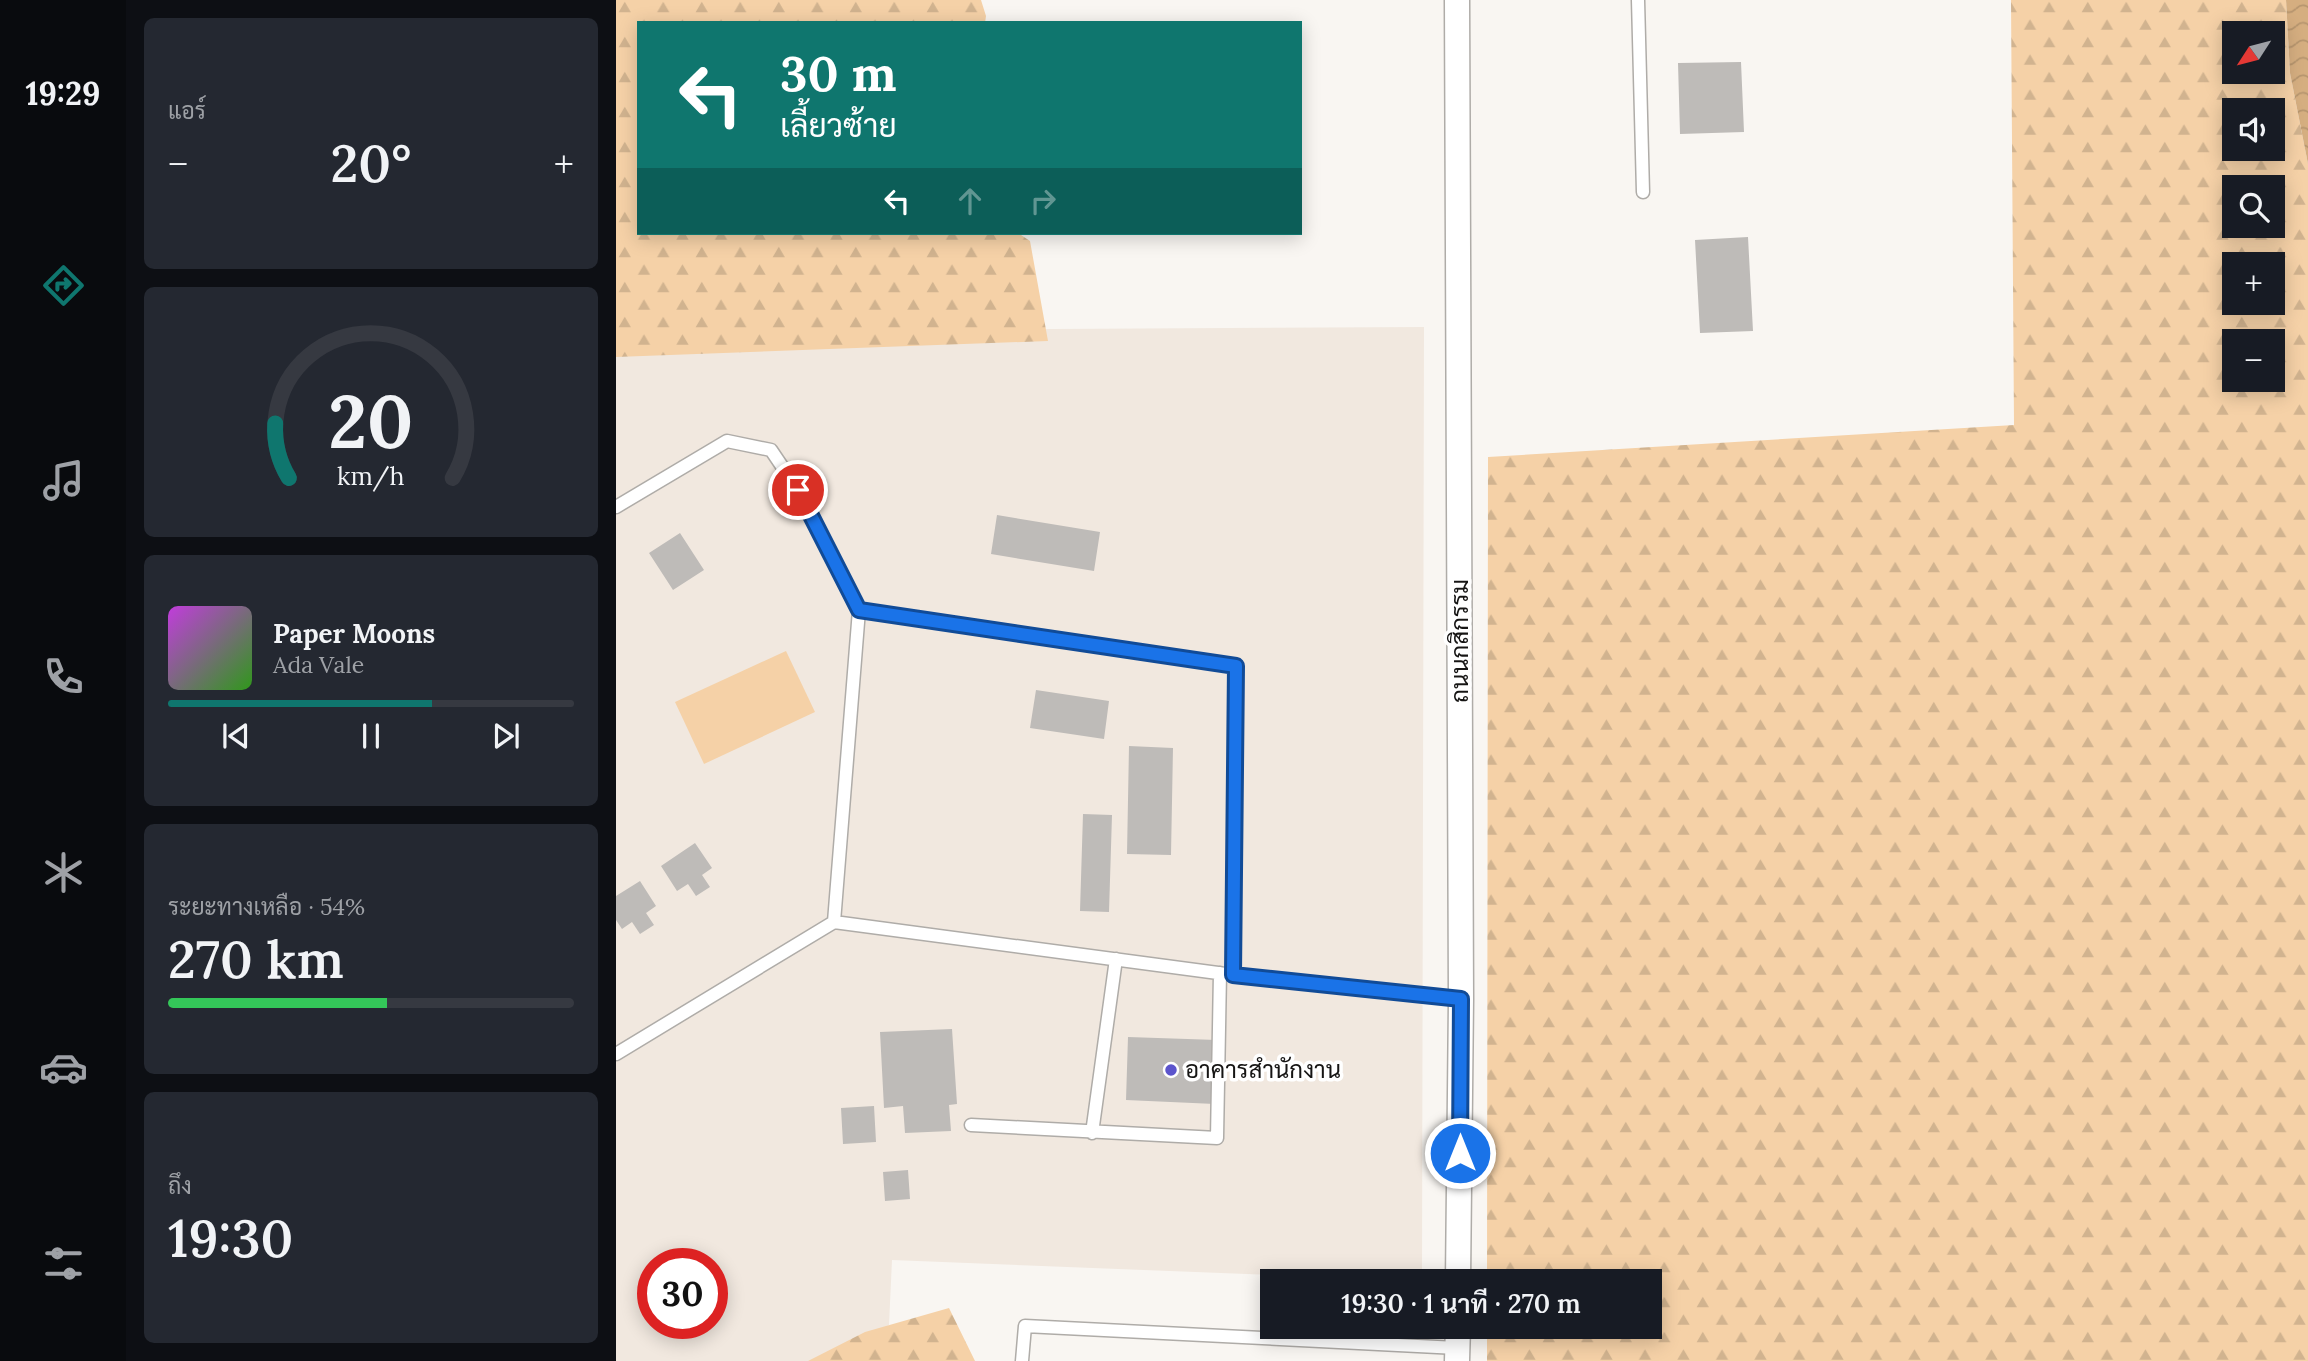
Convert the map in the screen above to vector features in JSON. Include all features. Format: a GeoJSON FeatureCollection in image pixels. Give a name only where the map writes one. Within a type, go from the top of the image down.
{"type":"FeatureCollection","features":[{"type":"Feature","properties":{"kind":"street","name":"ถนนกสิกรรม"},"geometry":{"type":"LineString","coordinates":[[1457,0],[1461,999],[1458,1269]]}},
{"type":"Feature","properties":{"kind":"lane"},"geometry":{"type":"LineString","coordinates":[[1638,0],[1643,192]]}},
{"type":"Feature","properties":{"kind":"lane"},"geometry":{"type":"LineString","coordinates":[[616,507],[727,440],[771,450],[798,490],[859,610],[834,922]]}},
{"type":"Feature","properties":{"kind":"lane"},"geometry":{"type":"LineString","coordinates":[[859,610],[1236,666],[1226,974],[1217,1138],[971,1125]]}},
{"type":"Feature","properties":{"kind":"lane"},"geometry":{"type":"LineString","coordinates":[[616,1054],[834,922],[1226,974],[1461,999]]}},
{"type":"Feature","properties":{"kind":"lane"},"geometry":{"type":"LineString","coordinates":[[1092,1133],[1116,959]]}},
{"type":"Feature","properties":{"kind":"lane"},"geometry":{"type":"LineString","coordinates":[[1023,1361],[1025,1326],[1457,1345]]}},
{"type":"Feature","properties":{"kind":"shaded area"},"geometry":{"type":"Polygon","coordinates":[[[1424,327],[1422,1269],[1260,1269],[1260,1275],[892,1260],[889,1325],[831,1361],[616,1361],[616,339],[1051,329],[1424,327]]]}},
{"type":"Feature","properties":{"kind":"green space"},"geometry":{"type":"Polygon","coordinates":[[[616,0],[981,0],[985,21],[637,21],[637,235],[1021,235],[1030,241],[1048,341],[616,357],[616,0]]]}},
{"type":"Feature","properties":{"kind":"green space"},"geometry":{"type":"Polygon","coordinates":[[[2011,0],[2286,0],[2290,73],[2308,164],[2308,1361],[1487,1361],[1487,1339],[1662,1339],[1662,1269],[1487,1269],[1488,457],[2014,425],[2011,0]]]}},
{"type":"Feature","properties":{"kind":"green space"},"geometry":{"type":"Polygon","coordinates":[[[786,651],[815,712],[704,764],[675,702],[786,651]]]}},
{"type":"Feature","properties":{"kind":"green space"},"geometry":{"type":"Polygon","coordinates":[[[949,1308],[975,1361],[808,1361],[865,1332],[949,1308]]]}},
{"type":"Feature","properties":{"kind":"water"},"geometry":{"type":"Polygon","coordinates":[[[2286,0],[2308,0],[2308,164],[2290,73],[2286,0]]]}},
{"type":"Feature","properties":{"kind":"building"},"geometry":{"type":"Polygon","coordinates":[[[1741,62],[1744,132],[1680,134],[1678,63],[1741,62]]]}},
{"type":"Feature","properties":{"kind":"building"},"geometry":{"type":"Polygon","coordinates":[[[1748,237],[1753,331],[1700,333],[1695,240],[1748,237]]]}},
{"type":"Feature","properties":{"kind":"building"},"geometry":{"type":"Polygon","coordinates":[[[997,515],[1100,532],[1094,571],[991,554],[997,515]]]}},
{"type":"Feature","properties":{"kind":"building"},"geometry":{"type":"Polygon","coordinates":[[[680,533],[704,570],[673,590],[649,553],[680,533]]]}},
{"type":"Feature","properties":{"kind":"building"},"geometry":{"type":"Polygon","coordinates":[[[1036,690],[1109,701],[1104,739],[1030,728],[1036,690]]]}},
{"type":"Feature","properties":{"kind":"building"},"geometry":{"type":"Polygon","coordinates":[[[1129,746],[1173,748],[1171,855],[1127,854],[1129,746]]]}},
{"type":"Feature","properties":{"kind":"building"},"geometry":{"type":"Polygon","coordinates":[[[1083,814],[1112,815],[1109,912],[1080,911],[1083,814]]]}},
{"type":"Feature","properties":{"kind":"building"},"geometry":{"type":"Polygon","coordinates":[[[695,843],[712,868],[702,875],[710,887],[696,896],[688,884],[677,891],[661,866],[695,843]]]}},
{"type":"Feature","properties":{"kind":"building"},"geometry":{"type":"Polygon","coordinates":[[[640,881],[656,906],[646,913],[654,925],[640,934],[632,922],[622,929],[616,920],[616,896],[640,881]]]}},
{"type":"Feature","properties":{"kind":"building"},"geometry":{"type":"Polygon","coordinates":[[[952,1029],[957,1104],[949,1105],[951,1131],[905,1133],[903,1106],[884,1108],[880,1032],[952,1029]]]}},
{"type":"Feature","properties":{"kind":"building","name":"อาคารสำนักงาน"},"geometry":{"type":"Polygon","coordinates":[[[1128,1037],[1217,1040],[1215,1104],[1126,1100],[1128,1037]]]}},
{"type":"Feature","properties":{"kind":"building"},"geometry":{"type":"Polygon","coordinates":[[[874,1106],[876,1142],[843,1144],[841,1108],[874,1106]]]}},
{"type":"Feature","properties":{"kind":"building"},"geometry":{"type":"Polygon","coordinates":[[[908,1170],[910,1199],[885,1201],[883,1172],[908,1170]]]}},
{"type":"Feature","properties":{"kind":"place","name":"อาคารสำนักงาน"},"geometry":{"type":"Point","coordinates":[1171,1070]}},
{"type":"Feature","properties":{"kind":"route"},"geometry":{"type":"LineString","coordinates":[[798,490],[859,610],[1236,666],[1233,975],[1461,999],[1460,1153]]}}]}
